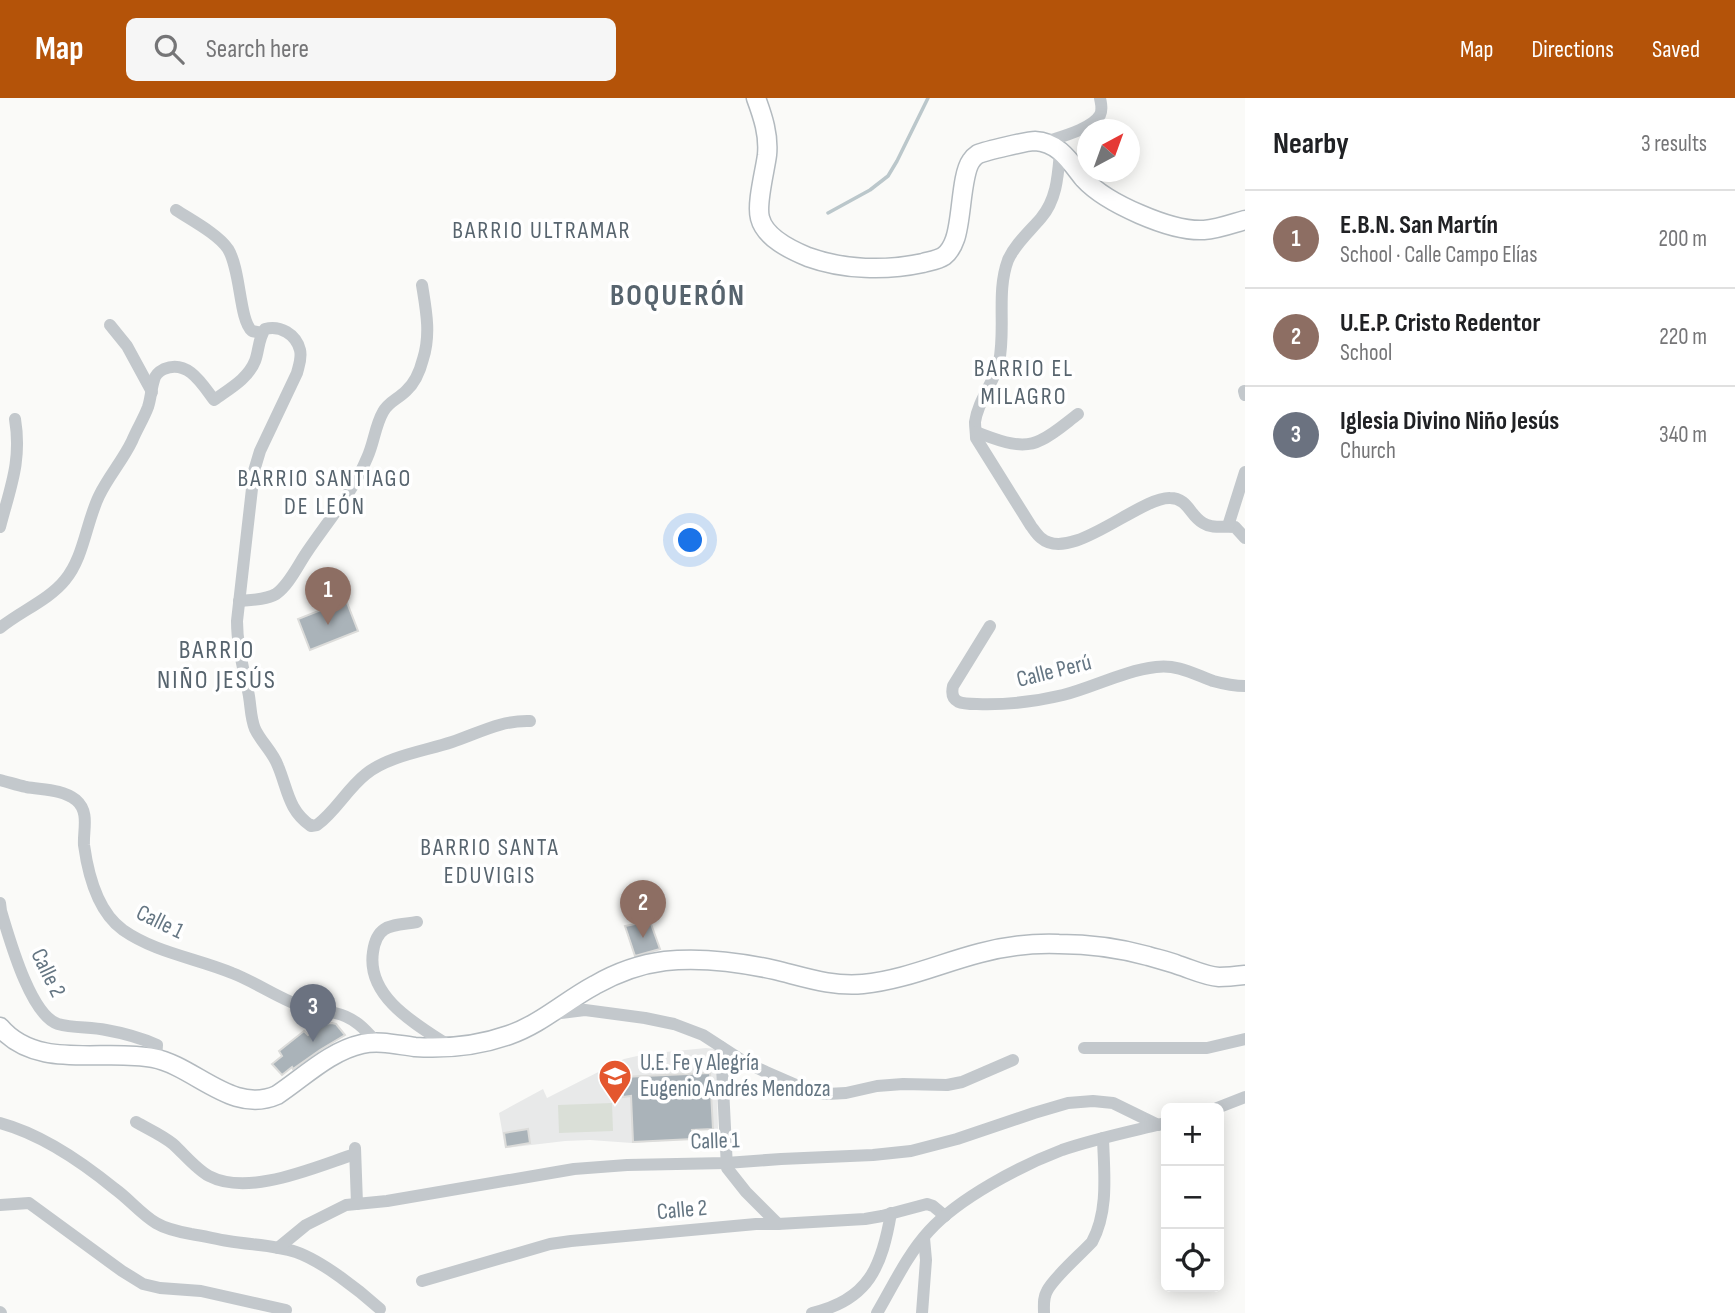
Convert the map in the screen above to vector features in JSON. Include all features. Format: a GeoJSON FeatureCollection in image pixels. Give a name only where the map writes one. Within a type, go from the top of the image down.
{"type":"FeatureCollection","features":[{"type":"Feature","properties":{"kind":"main road"},"geometry":{"type":"LineString","coordinates":[[756,98],[767,136],[759,209],[764,228],[780,243],[805,256],[828,263],[892,267],[945,256],[955,241],[969,163],[979,154],[1034,141],[1053,147],[1075,166],[1085,180],[1141,215],[1160,222],[1201,230],[1220,228],[1245,220]]}},
{"type":"Feature","properties":{"kind":"main road"},"geometry":{"type":"LineString","coordinates":[[0,1027],[16,1042],[44,1053],[156,1058],[175,1065],[221,1092],[255,1100],[277,1095],[330,1057],[362,1044],[452,1048],[508,1036],[529,1027],[595,985],[631,969],[663,961],[720,961],[844,985],[905,976],[1003,947],[1061,944],[1118,949],[1218,977],[1245,975]]}},
{"type":"Feature","properties":{"kind":"street"},"geometry":{"type":"LineString","coordinates":[[1100,98],[1099,116],[1053,147],[1058,176],[1051,204],[1014,251],[1005,270],[999,359],[975,423],[976,438],[1031,526],[1048,543],[1068,543],[1116,522],[1156,500],[1170,498],[1181,500],[1203,524],[1211,527],[1235,527],[1245,538]]}},
{"type":"Feature","properties":{"kind":"street"},"geometry":{"type":"LineString","coordinates":[[176,210],[228,248],[237,274],[246,322],[252,331],[262,333]]}},
{"type":"Feature","properties":{"kind":"street"},"geometry":{"type":"LineString","coordinates":[[239,601],[267,598],[280,590],[347,495],[366,460],[383,411],[405,392],[418,375],[428,331],[422,285]]}},
{"type":"Feature","properties":{"kind":"street"},"geometry":{"type":"LineString","coordinates":[[110,325],[127,346],[152,393]]}},
{"type":"Feature","properties":{"kind":"street"},"geometry":{"type":"LineString","coordinates":[[0,628],[65,581],[81,547],[98,497],[131,444],[147,408],[157,374],[164,369],[186,368],[215,400],[239,382],[253,366],[262,333],[273,327],[281,328],[296,342],[300,361],[297,373],[260,451],[254,471],[237,636],[251,718],[276,761],[290,803],[301,820],[311,826],[317,825],[358,781],[382,764],[488,727],[515,721],[530,721]]}},
{"type":"Feature","properties":{"kind":"street"},"geometry":{"type":"LineString","coordinates":[[976,432],[1004,442],[1032,444],[1042,440],[1078,414]]}},
{"type":"Feature","properties":{"kind":"street"},"geometry":{"type":"LineString","coordinates":[[0,527],[18,451],[15,419]]}},
{"type":"Feature","properties":{"kind":"street"},"geometry":{"type":"LineString","coordinates":[[1228,526],[1245,472]]}},
{"type":"Feature","properties":{"kind":"street","name":"Calle Perú"},"geometry":{"type":"LineString","coordinates":[[990,626],[953,686],[951,692],[954,699],[961,704],[998,705],[1034,701],[1064,695],[1118,676],[1171,666],[1222,683],[1245,686]]}},
{"type":"Feature","properties":{"kind":"street","name":"Calle 1"},"geometry":{"type":"LineString","coordinates":[[0,780],[25,787],[57,791],[79,802],[84,809],[86,859],[93,883],[104,908],[124,930],[174,954],[230,972],[309,1009],[349,1017],[377,1043]]}},
{"type":"Feature","properties":{"kind":"street","name":"Calle 2"},"geometry":{"type":"LineString","coordinates":[[0,903],[21,973],[47,1018],[56,1023],[107,1030],[144,1040],[157,1045],[156,1058]]}},
{"type":"Feature","properties":{"kind":"street"},"geometry":{"type":"LineString","coordinates":[[417,922],[386,927],[380,931],[373,951],[375,979],[395,1007],[452,1048]]}},
{"type":"Feature","properties":{"kind":"street"},"geometry":{"type":"LineString","coordinates":[[549,1015],[585,1010],[645,1018],[691,1029],[765,1072],[812,1091],[827,1094],[903,1084],[947,1085],[962,1082],[1013,1060]]}},
{"type":"Feature","properties":{"kind":"street"},"geometry":{"type":"LineString","coordinates":[[1084,1048],[1207,1048],[1245,1039]]}},
{"type":"Feature","properties":{"kind":"street"},"geometry":{"type":"LineString","coordinates":[[721,1047],[726,1163],[731,1174],[746,1192],[778,1224]]}},
{"type":"Feature","properties":{"kind":"street"},"geometry":{"type":"LineString","coordinates":[[1224,1105],[1245,1097]]}},
{"type":"Feature","properties":{"kind":"street","name":"Calle 1"},"geometry":{"type":"LineString","coordinates":[[278,1248],[306,1225],[346,1205],[387,1201],[574,1169],[726,1163],[911,1151],[1068,1103],[1093,1101],[1113,1103],[1161,1124]]}},
{"type":"Feature","properties":{"kind":"street"},"geometry":{"type":"LineString","coordinates":[[136,1122],[170,1142],[209,1176],[230,1181],[264,1182],[284,1178],[355,1151],[357,1204]]}},
{"type":"Feature","properties":{"kind":"street"},"geometry":{"type":"LineString","coordinates":[[0,1123],[23,1130],[62,1152],[113,1187],[155,1223],[190,1234],[297,1252],[362,1293],[380,1309]]}},
{"type":"Feature","properties":{"kind":"street"},"geometry":{"type":"LineString","coordinates":[[877,1313],[924,1238],[945,1216],[977,1193],[1060,1151],[1161,1124]]}},
{"type":"Feature","properties":{"kind":"street"},"geometry":{"type":"LineString","coordinates":[[1044,1313],[1046,1292],[1097,1234],[1104,1198],[1103,1138]]}},
{"type":"Feature","properties":{"kind":"street"},"geometry":{"type":"LineString","coordinates":[[0,1205],[29,1203],[143,1284],[160,1289],[201,1290],[286,1310]]}},
{"type":"Feature","properties":{"kind":"street","name":"Calle 2"},"geometry":{"type":"LineString","coordinates":[[422,1281],[571,1241],[756,1224],[865,1219],[927,1204],[945,1216]]}},
{"type":"Feature","properties":{"kind":"street"},"geometry":{"type":"LineString","coordinates":[[811,1313],[844,1301],[867,1282],[881,1258],[891,1213]]}},
{"type":"Feature","properties":{"kind":"street"},"geometry":{"type":"LineString","coordinates":[[922,1313],[926,1260],[924,1238]]}},
{"type":"Feature","properties":{"kind":"shaded area","name":"U.E. Fe y Alegría Eugenio Andrés Mendoza"},"geometry":{"type":"Polygon","coordinates":[[[716,1049],[718,1129],[693,1130],[693,1139],[632,1143],[565,1141],[505,1148],[499,1113],[543,1089],[547,1098],[624,1059],[716,1049]]]}},
{"type":"Feature","properties":{"kind":"shaded area"},"geometry":{"type":"Polygon","coordinates":[[[612,1103],[613,1131],[559,1133],[558,1105],[612,1103]]]}},
{"type":"Feature","properties":{"kind":"building"},"geometry":{"type":"Polygon","coordinates":[[[346,600],[358,631],[310,650],[298,619],[346,600]]]}},
{"type":"Feature","properties":{"kind":"building"},"geometry":{"type":"Polygon","coordinates":[[[650,921],[660,949],[635,956],[625,926],[650,921]]]}},
{"type":"Feature","properties":{"kind":"building"},"geometry":{"type":"Polygon","coordinates":[[[332,1023],[345,1035],[282,1075],[272,1064],[282,1056],[279,1051],[304,1031],[308,1035],[323,1024],[332,1023]]]}},
{"type":"Feature","properties":{"kind":"building"},"geometry":{"type":"Polygon","coordinates":[[[710,1073],[713,1129],[692,1130],[693,1139],[633,1142],[631,1096],[623,1097],[622,1077],[710,1073]]]}},
{"type":"Feature","properties":{"kind":"building"},"geometry":{"type":"Polygon","coordinates":[[[528,1129],[530,1143],[506,1147],[504,1133],[528,1129]]]}},
{"type":"Feature","properties":{"kind":"waterway"},"geometry":{"type":"LineString","coordinates":[[828,213],[870,190],[888,176],[928,98]]}},
{"type":"Feature","properties":{"kind":"place","name":"E.B.N. San Martín"},"geometry":{"type":"Point","coordinates":[328,625]}},
{"type":"Feature","properties":{"kind":"place","name":"U.E.P. Cristo Redentor"},"geometry":{"type":"Point","coordinates":[643,938]}},
{"type":"Feature","properties":{"kind":"place","name":"Iglesia Divino Niño Jesús"},"geometry":{"type":"Point","coordinates":[313,1042]}},
{"type":"Feature","properties":{"kind":"place","name":"U.E. Fe y Alegría Eugenio Andrés Mendoza"},"geometry":{"type":"Point","coordinates":[615,1106]}},
{"type":"Feature","properties":{"kind":"district","name":"BARRIO ULTRAMAR"},"geometry":{"type":"Point","coordinates":[542,230]}},
{"type":"Feature","properties":{"kind":"district","name":"BOQUERÓN"},"geometry":{"type":"Point","coordinates":[678,296]}},
{"type":"Feature","properties":{"kind":"district","name":"BARRIO EL MILAGRO"},"geometry":{"type":"Point","coordinates":[1024,382]}},
{"type":"Feature","properties":{"kind":"district","name":"BARRIO SANTIAGO DE LEÓN"},"geometry":{"type":"Point","coordinates":[325,492]}},
{"type":"Feature","properties":{"kind":"district","name":"BARRIO NIÑO JESÚS"},"geometry":{"type":"Point","coordinates":[217,665]}},
{"type":"Feature","properties":{"kind":"district","name":"BARRIO SANTA EDUVIGIS"},"geometry":{"type":"Point","coordinates":[490,861]}}]}
